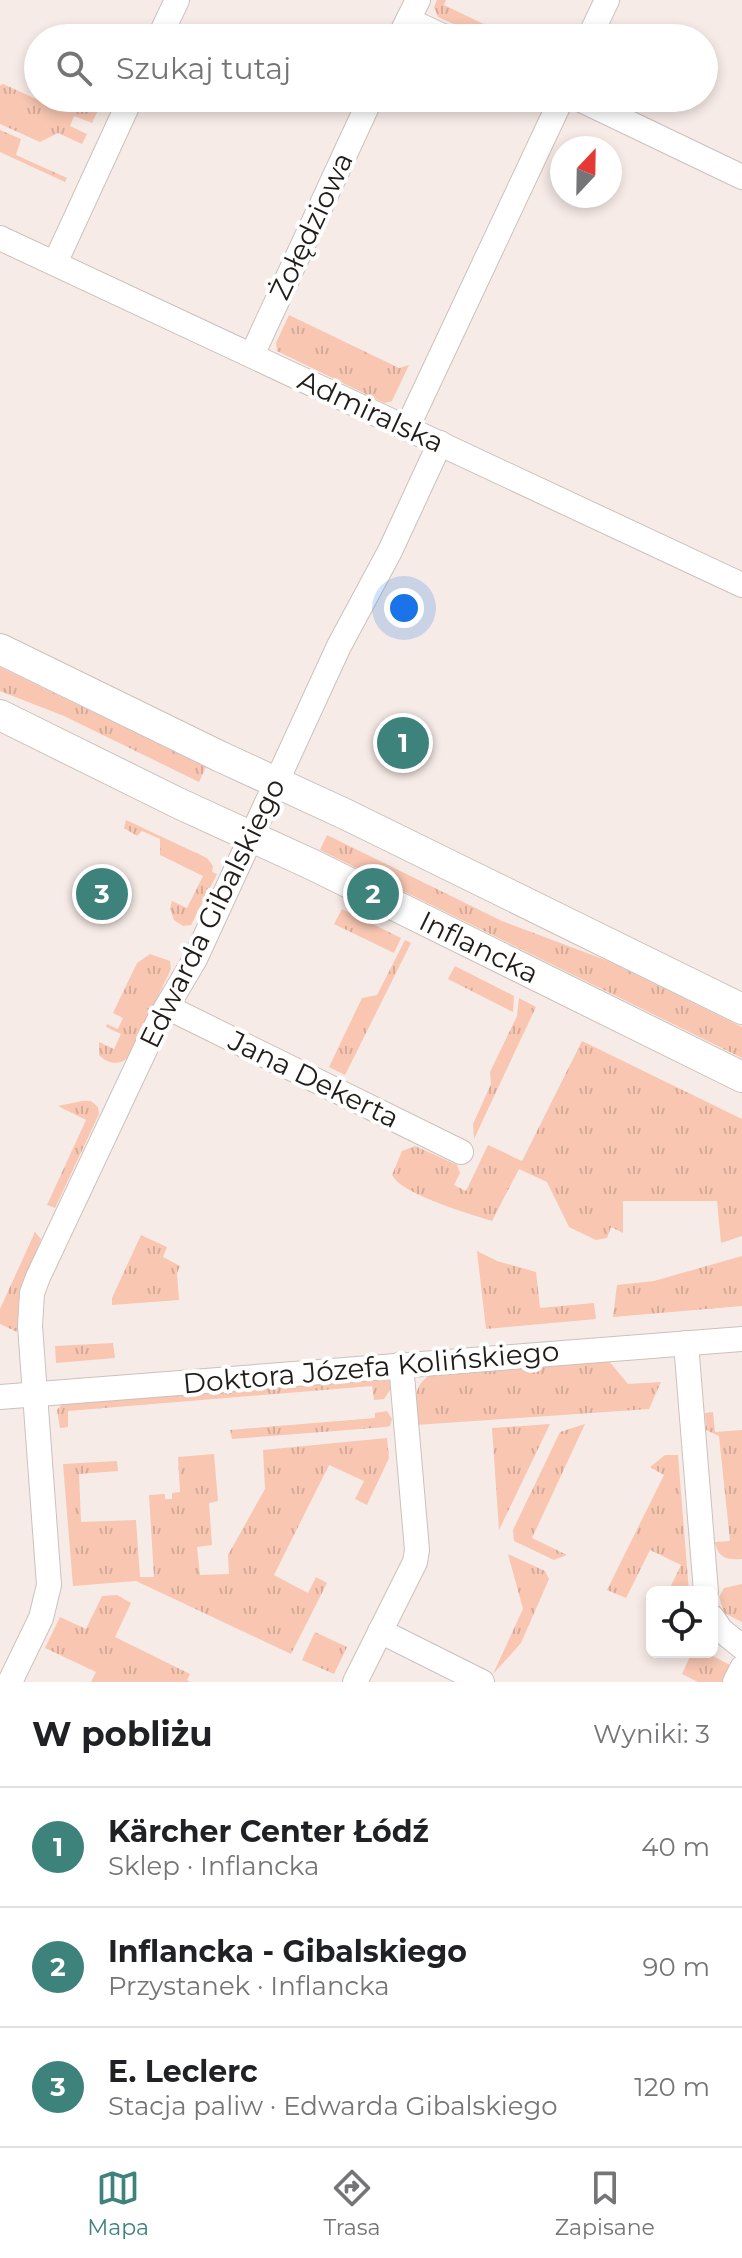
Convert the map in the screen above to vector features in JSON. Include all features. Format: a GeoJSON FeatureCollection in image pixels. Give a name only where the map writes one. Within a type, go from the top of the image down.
{"type":"FeatureCollection","features":[{"type":"Feature","properties":{"kind":"main road"},"geometry":{"type":"LineString","coordinates":[[0,649],[742,1009]]}},
{"type":"Feature","properties":{"kind":"main road","name":"Inflancka"},"geometry":{"type":"LineString","coordinates":[[0,715],[742,1077]]}},
{"type":"Feature","properties":{"kind":"street"},"geometry":{"type":"LineString","coordinates":[[166,24],[177,0]]}},
{"type":"Feature","properties":{"kind":"street"},"geometry":{"type":"LineString","coordinates":[[596,24],[607,0]]}},
{"type":"Feature","properties":{"kind":"street"},"geometry":{"type":"LineString","coordinates":[[55,263],[125,112]]}},
{"type":"Feature","properties":{"kind":"street","name":"Żołędziowa"},"geometry":{"type":"LineString","coordinates":[[252,355],[365,112]]}},
{"type":"Feature","properties":{"kind":"street"},"geometry":{"type":"LineString","coordinates":[[407,428],[555,112]]}},
{"type":"Feature","properties":{"kind":"street"},"geometry":{"type":"LineString","coordinates":[[606,112],[742,177]]}},
{"type":"Feature","properties":{"kind":"street","name":"Admiralska"},"geometry":{"type":"LineString","coordinates":[[0,238],[742,585]]}},
{"type":"Feature","properties":{"kind":"street","name":"Edwarda Gibalskiego"},"geometry":{"type":"LineString","coordinates":[[10,1682],[41,1618],[49,1585],[30,1309],[38,1277],[167,1007],[190,970],[339,646],[390,551],[440,443]]}},
{"type":"Feature","properties":{"kind":"street","name":"Jana Dekerta"},"geometry":{"type":"LineString","coordinates":[[167,1007],[461,1152]]}},
{"type":"Feature","properties":{"kind":"street","name":"Doktora Józefa Kolińskiego"},"geometry":{"type":"LineString","coordinates":[[0,1397],[742,1339]]}},
{"type":"Feature","properties":{"kind":"street"},"geometry":{"type":"LineString","coordinates":[[686,1343],[706,1586]]}},
{"type":"Feature","properties":{"kind":"street"},"geometry":{"type":"LineString","coordinates":[[355,1682],[415,1562],[417,1550],[401,1364]]}},
{"type":"Feature","properties":{"kind":"street"},"geometry":{"type":"LineString","coordinates":[[718,1626],[742,1647]]}},
{"type":"Feature","properties":{"kind":"street"},"geometry":{"type":"LineString","coordinates":[[380,1631],[482,1682]]}},
{"type":"Feature","properties":{"kind":"street"},"geometry":{"type":"LineString","coordinates":[[735,1682],[742,1668]]}},
{"type":"Feature","properties":{"kind":"green space"},"geometry":{"type":"Polygon","coordinates":[[[437,0],[446,0],[444,5],[484,24],[454,24],[438,17],[434,7],[437,0]]]}},
{"type":"Feature","properties":{"kind":"green space"},"geometry":{"type":"Polygon","coordinates":[[[3,84],[24,94],[24,112],[97,112],[92,123],[74,116],[70,126],[87,134],[82,144],[58,133],[40,142],[0,124],[0,86],[3,84]]]}},
{"type":"Feature","properties":{"kind":"green space"},"geometry":{"type":"Polygon","coordinates":[[[0,130],[21,139],[16,155],[67,178],[65,182],[0,152],[0,130]]]}},
{"type":"Feature","properties":{"kind":"green space"},"geometry":{"type":"Polygon","coordinates":[[[289,315],[399,368],[409,365],[392,401],[384,403],[277,351],[276,343],[289,315]]]}},
{"type":"Feature","properties":{"kind":"green space"},"geometry":{"type":"Polygon","coordinates":[[[0,667],[206,767],[199,782],[64,716],[0,691],[0,667]]]}},
{"type":"Feature","properties":{"kind":"green space"},"geometry":{"type":"Polygon","coordinates":[[[126,820],[207,858],[213,866],[212,872],[217,874],[191,925],[183,926],[174,920],[170,909],[172,901],[187,908],[203,876],[160,855],[160,839],[142,831],[137,836],[124,828],[126,820]]]}},
{"type":"Feature","properties":{"kind":"green space"},"geometry":{"type":"Polygon","coordinates":[[[327,835],[502,921],[608,961],[742,1027],[742,1058],[320,850],[327,835]]]}},
{"type":"Feature","properties":{"kind":"green space"},"geometry":{"type":"Polygon","coordinates":[[[342,909],[401,938],[394,953],[334,924],[342,909]]]}},
{"type":"Feature","properties":{"kind":"green space"},"geometry":{"type":"Polygon","coordinates":[[[405,940],[411,943],[345,1075],[329,1067],[362,998],[377,995],[405,940]]]}},
{"type":"Feature","properties":{"kind":"green space"},"geometry":{"type":"Polygon","coordinates":[[[150,954],[170,961],[171,969],[129,1057],[121,1062],[110,1062],[99,1055],[99,1042],[114,1049],[121,1034],[106,1027],[107,1024],[118,1029],[123,1018],[113,1013],[137,963],[150,954]]]}},
{"type":"Feature","properties":{"kind":"green space"},"geometry":{"type":"Polygon","coordinates":[[[455,966],[514,996],[513,1012],[448,979],[455,966]]]}},
{"type":"Feature","properties":{"kind":"green space"},"geometry":{"type":"Polygon","coordinates":[[[519,998],[536,1007],[474,1139],[473,1124],[491,1084],[490,1072],[517,1016],[519,998]]]}},
{"type":"Feature","properties":{"kind":"green space"},"geometry":{"type":"Polygon","coordinates":[[[582,1041],[742,1119],[742,1236],[721,1243],[717,1201],[623,1201],[623,1233],[611,1227],[607,1238],[596,1240],[569,1227],[547,1182],[519,1169],[492,1221],[422,1196],[392,1175],[402,1151],[415,1146],[457,1165],[460,1173],[454,1185],[466,1191],[488,1145],[522,1161],[582,1041]]]}},
{"type":"Feature","properties":{"kind":"green space"},"geometry":{"type":"Polygon","coordinates":[[[91,1101],[98,1107],[99,1114],[55,1208],[47,1205],[86,1120],[58,1106],[91,1101]]]}},
{"type":"Feature","properties":{"kind":"green space"},"geometry":{"type":"Polygon","coordinates":[[[35,1232],[41,1239],[19,1298],[17,1332],[0,1324],[0,1309],[35,1232]]]}},
{"type":"Feature","properties":{"kind":"green space"},"geometry":{"type":"Polygon","coordinates":[[[141,1235],[167,1247],[163,1257],[180,1266],[177,1273],[179,1300],[112,1305],[112,1298],[141,1235]]]}},
{"type":"Feature","properties":{"kind":"green space"},"geometry":{"type":"Polygon","coordinates":[[[477,1251],[497,1261],[536,1272],[540,1308],[594,1303],[596,1319],[486,1329],[477,1251]]]}},
{"type":"Feature","properties":{"kind":"green space"},"geometry":{"type":"Polygon","coordinates":[[[742,1256],[742,1306],[613,1317],[617,1285],[654,1281],[742,1256]]]}},
{"type":"Feature","properties":{"kind":"green space"},"geometry":{"type":"Polygon","coordinates":[[[113,1343],[115,1358],[56,1363],[55,1346],[113,1343]]]}},
{"type":"Feature","properties":{"kind":"green space"},"geometry":{"type":"Polygon","coordinates":[[[608,1360],[628,1384],[661,1382],[649,1409],[416,1425],[418,1389],[432,1374],[608,1360]]]}},
{"type":"Feature","properties":{"kind":"green space"},"geometry":{"type":"Polygon","coordinates":[[[389,1376],[392,1387],[384,1399],[374,1400],[372,1386],[68,1411],[68,1427],[60,1428],[57,1410],[63,1403],[389,1376]]]}},
{"type":"Feature","properties":{"kind":"green space"},"geometry":{"type":"Polygon","coordinates":[[[387,1411],[392,1419],[390,1426],[386,1427],[232,1439],[230,1430],[375,1418],[375,1413],[387,1411]]]}},
{"type":"Feature","properties":{"kind":"green space"},"geometry":{"type":"Polygon","coordinates":[[[713,1412],[715,1432],[742,1430],[742,1559],[724,1557],[718,1552],[715,1542],[730,1541],[719,1436],[706,1430],[705,1413],[713,1412]]]}},
{"type":"Feature","properties":{"kind":"green space"},"geometry":{"type":"Polygon","coordinates":[[[550,1424],[499,1530],[492,1428],[550,1424]]]}},
{"type":"Feature","properties":{"kind":"green space"},"geometry":{"type":"Polygon","coordinates":[[[585,1424],[532,1538],[567,1555],[554,1560],[514,1541],[513,1530],[560,1432],[585,1424]]]}},
{"type":"Feature","properties":{"kind":"green space"},"geometry":{"type":"Polygon","coordinates":[[[387,1438],[389,1458],[367,1505],[355,1499],[364,1481],[329,1465],[274,1575],[308,1593],[316,1577],[327,1583],[291,1654],[136,1581],[73,1586],[63,1464],[117,1461],[118,1471],[79,1474],[81,1522],[136,1520],[140,1577],[154,1577],[149,1495],[165,1494],[165,1499],[172,1499],[172,1493],[180,1492],[178,1457],[214,1454],[218,1501],[209,1503],[212,1545],[197,1547],[200,1575],[229,1574],[228,1555],[265,1489],[263,1450],[387,1438]]]}},
{"type":"Feature","properties":{"kind":"green space"},"geometry":{"type":"Polygon","coordinates":[[[665,1455],[678,1455],[689,1586],[671,1586],[681,1565],[650,1550],[626,1598],[607,1590],[664,1475],[650,1467],[665,1455]]]}},
{"type":"Feature","properties":{"kind":"green space"},"geometry":{"type":"Polygon","coordinates":[[[508,1554],[545,1571],[549,1579],[521,1643],[493,1674],[523,1609],[508,1554]]]}},
{"type":"Feature","properties":{"kind":"green space"},"geometry":{"type":"Polygon","coordinates":[[[742,1584],[742,1622],[724,1613],[719,1597],[724,1588],[742,1584]]]}},
{"type":"Feature","properties":{"kind":"green space"},"geometry":{"type":"Polygon","coordinates":[[[117,1595],[131,1603],[115,1637],[190,1674],[187,1680],[190,1682],[91,1682],[96,1672],[45,1648],[60,1617],[86,1629],[102,1596],[117,1595]]]}},
{"type":"Feature","properties":{"kind":"green space"},"geometry":{"type":"Polygon","coordinates":[[[315,1632],[347,1647],[334,1674],[302,1660],[315,1632]]]}},
{"type":"Feature","properties":{"kind":"green space"},"geometry":{"type":"Polygon","coordinates":[[[689,1658],[717,1658],[732,1666],[725,1682],[698,1682],[682,1674],[689,1658]]]}},
{"type":"Feature","properties":{"kind":"place","name":"Kärcher Center Łódź"},"geometry":{"type":"Point","coordinates":[403,743]}},
{"type":"Feature","properties":{"kind":"place","name":"E. Leclerc"},"geometry":{"type":"Point","coordinates":[102,894]}},
{"type":"Feature","properties":{"kind":"place","name":"Inflancka - Gibalskiego"},"geometry":{"type":"Point","coordinates":[373,894]}}]}
